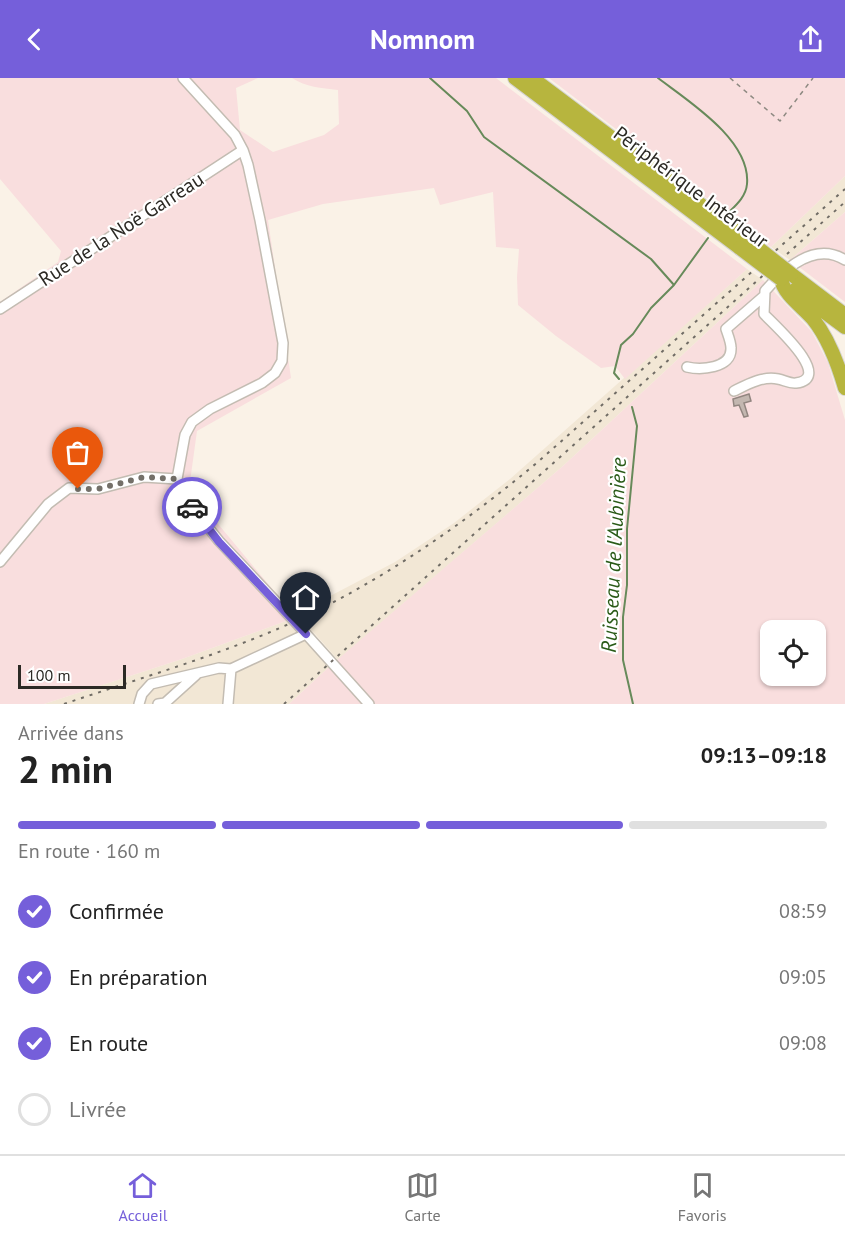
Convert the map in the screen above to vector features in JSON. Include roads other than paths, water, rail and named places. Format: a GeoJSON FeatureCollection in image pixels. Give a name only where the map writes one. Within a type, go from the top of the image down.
{"type":"FeatureCollection","features":[{"type":"Feature","properties":{"kind":"highway","name":"Périphérique Intérieur"},"geometry":{"type":"LineString","coordinates":[[514,78],[745,245],[845,327]]}},
{"type":"Feature","properties":{"kind":"highway"},"geometry":{"type":"LineString","coordinates":[[532,78],[745,245]]}},
{"type":"Feature","properties":{"kind":"highway"},"geometry":{"type":"LineString","coordinates":[[845,315],[786,277],[782,288],[795,299],[819,328],[837,363],[845,388]]}},
{"type":"Feature","properties":{"kind":"street"},"geometry":{"type":"LineString","coordinates":[[183,78],[235,135],[243,150],[250,174],[283,343],[282,361],[275,373],[262,383],[210,409],[192,422],[185,435],[177,479],[183,496],[219,542],[369,704]]}},
{"type":"Feature","properties":{"kind":"street","name":"Rue de la Noë Garreau"},"geometry":{"type":"LineString","coordinates":[[0,309],[243,150]]}},
{"type":"Feature","properties":{"kind":"street"},"geometry":{"type":"LineString","coordinates":[[687,367],[703,369],[723,362],[730,356],[731,349],[726,329],[764,296],[770,285],[802,259],[814,254],[828,254],[845,260]]}},
{"type":"Feature","properties":{"kind":"street"},"geometry":{"type":"LineString","coordinates":[[734,391],[762,379],[774,378],[792,384],[805,380],[809,375],[810,368],[803,357],[764,314],[764,296]]}},
{"type":"Feature","properties":{"kind":"street"},"geometry":{"type":"LineString","coordinates":[[0,562],[48,504],[69,488],[98,489],[144,477],[177,479]]}},
{"type":"Feature","properties":{"kind":"street"},"geometry":{"type":"LineString","coordinates":[[141,704],[142,694],[151,684],[219,668],[231,669],[306,634]]}},
{"type":"Feature","properties":{"kind":"street"},"geometry":{"type":"LineString","coordinates":[[228,704],[231,669]]}},
{"type":"Feature","properties":{"kind":"street"},"geometry":{"type":"LineString","coordinates":[[158,704],[165,702],[199,673]]}},
{"type":"Feature","properties":{"kind":"waterway"},"geometry":{"type":"LineString","coordinates":[[430,78],[467,111],[484,137],[651,259],[674,285]]}},
{"type":"Feature","properties":{"kind":"waterway","name":"Ruisseau de l'Aubinière"},"geometry":{"type":"LineString","coordinates":[[658,78],[715,123],[729,137],[739,152],[746,168],[747,184],[740,201],[727,214]]}},
{"type":"Feature","properties":{"kind":"waterway","name":"Ruisseau de l'Aubinière"},"geometry":{"type":"LineString","coordinates":[[619,379],[614,373],[621,345],[633,334],[651,308],[674,285],[708,238]]}},
{"type":"Feature","properties":{"kind":"waterway","name":"Ruisseau de l'Aubinière"},"geometry":{"type":"LineString","coordinates":[[632,407],[637,426],[627,529],[623,660],[633,704]]}},
{"type":"Feature","properties":{"kind":"railway"},"geometry":{"type":"LineString","coordinates":[[64,704],[271,632],[363,586],[424,548],[483,506],[539,461],[845,189]]}},
{"type":"Feature","properties":{"kind":"railway"},"geometry":{"type":"LineString","coordinates":[[284,704],[845,202]]}}]}
